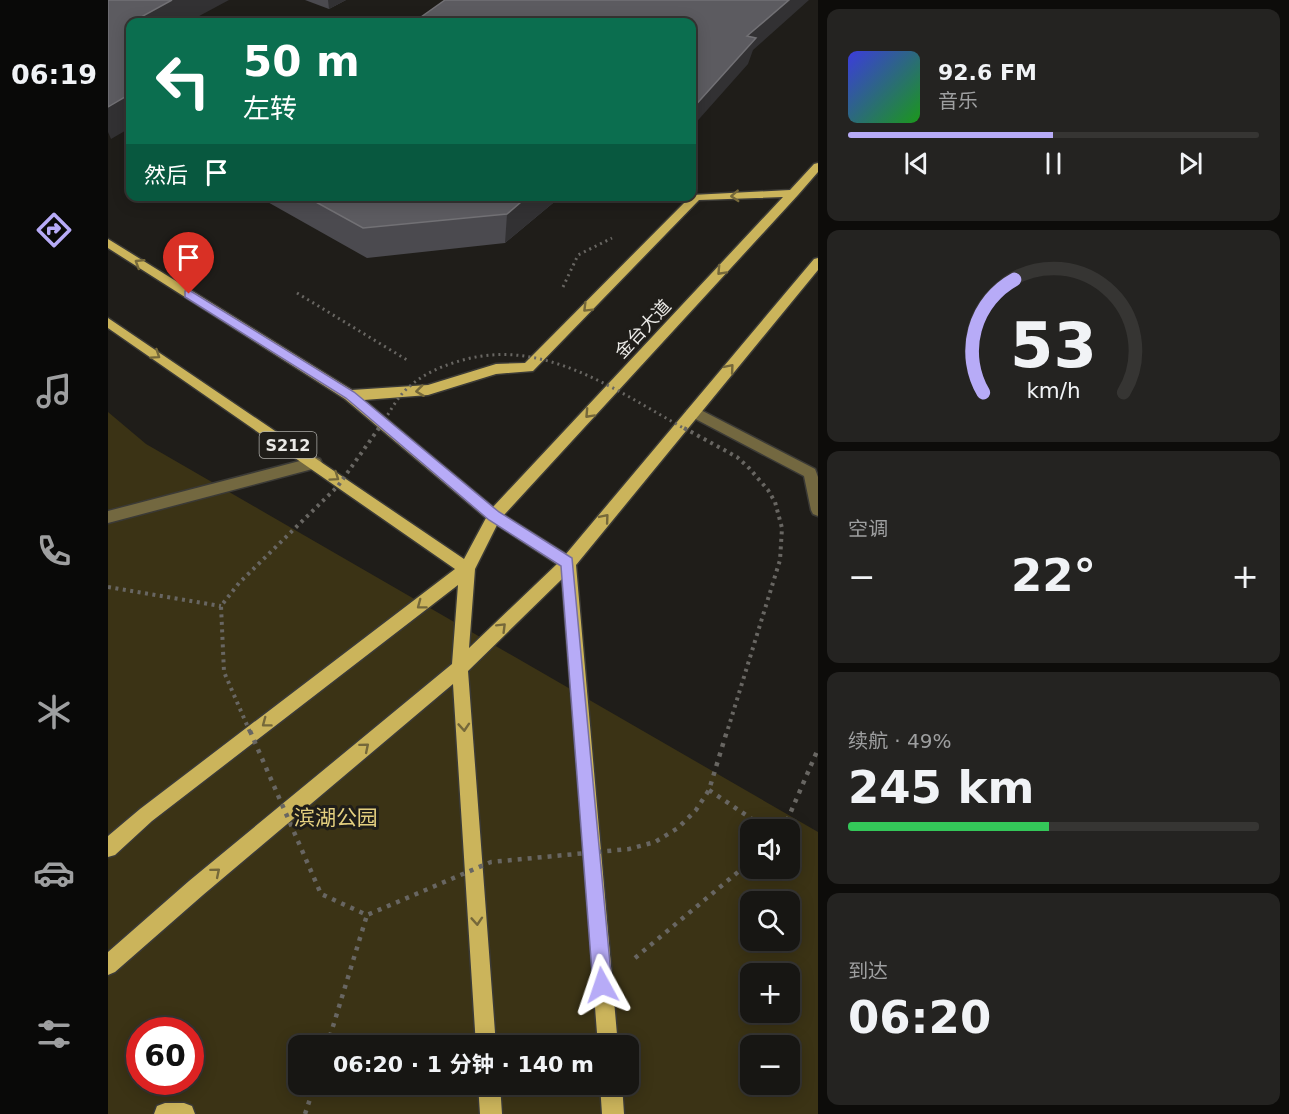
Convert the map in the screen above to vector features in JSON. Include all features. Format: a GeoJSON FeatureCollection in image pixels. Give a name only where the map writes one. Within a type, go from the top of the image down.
{"type":"FeatureCollection","features":[{"type":"Feature","properties":{"kind":"main road","name":"金台大道"},"geometry":{"type":"LineString","coordinates":[[467,570],[494,516],[818,166]]}},
{"type":"Feature","properties":{"kind":"main road"},"geometry":{"type":"LineString","coordinates":[[696,197],[794,193]]}},
{"type":"Feature","properties":{"kind":"main road"},"geometry":{"type":"LineString","coordinates":[[350,395],[428,390],[496,369],[528,368],[692,201]]}},
{"type":"Feature","properties":{"kind":"main road"},"geometry":{"type":"LineString","coordinates":[[108,243],[350,395],[494,516],[568,562]]}},
{"type":"Feature","properties":{"kind":"main road"},"geometry":{"type":"LineString","coordinates":[[108,966],[196,888],[460,668],[568,562],[818,262]]}},
{"type":"Feature","properties":{"kind":"main road","name":"S212"},"geometry":{"type":"LineString","coordinates":[[108,322],[467,570]]}},
{"type":"Feature","properties":{"kind":"main road"},"geometry":{"type":"LineString","coordinates":[[568,562],[607,1035]]}},
{"type":"Feature","properties":{"kind":"main road"},"geometry":{"type":"LineString","coordinates":[[467,570],[460,668],[485,1035]]}},
{"type":"Feature","properties":{"kind":"main road"},"geometry":{"type":"LineString","coordinates":[[108,848],[146,815],[467,570]]}},
{"type":"Feature","properties":{"kind":"main road"},"geometry":{"type":"LineString","coordinates":[[108,976],[196,888]]}},
{"type":"Feature","properties":{"kind":"main road"},"geometry":{"type":"LineString","coordinates":[[490,1095],[491,1114]]}},
{"type":"Feature","properties":{"kind":"main road"},"geometry":{"type":"LineString","coordinates":[[612,1095],[613,1114]]}},
{"type":"Feature","properties":{"kind":"main road"},"geometry":{"type":"LineString","coordinates":[[165,1114],[184,1114]]}},
{"type":"Feature","properties":{"kind":"lane"},"geometry":{"type":"LineString","coordinates":[[693,411],[810,473],[818,510]]}},
{"type":"Feature","properties":{"kind":"lane"},"geometry":{"type":"LineString","coordinates":[[108,517],[315,463]]}},
{"type":"Feature","properties":{"kind":"path"},"geometry":{"type":"LineString","coordinates":[[297,293],[408,361]]}},
{"type":"Feature","properties":{"kind":"path"},"geometry":{"type":"LineString","coordinates":[[504,353],[531,355],[557,362],[581,372],[737,457],[756,473],[770,492],[783,526],[780,560],[709,790],[696,810],[678,828],[655,842],[629,849],[491,861],[367,915],[321,894],[224,672],[221,606],[239,583],[338,486],[408,387],[428,373],[477,356],[504,353]]}},
{"type":"Feature","properties":{"kind":"path"},"geometry":{"type":"LineString","coordinates":[[418,367],[428,373]]}},
{"type":"Feature","properties":{"kind":"path"},"geometry":{"type":"LineString","coordinates":[[108,587],[221,606]]}},
{"type":"Feature","properties":{"kind":"path"},"geometry":{"type":"LineString","coordinates":[[788,819],[818,749]]}},
{"type":"Feature","properties":{"kind":"path"},"geometry":{"type":"LineString","coordinates":[[709,790],[752,819]]}},
{"type":"Feature","properties":{"kind":"path"},"geometry":{"type":"LineString","coordinates":[[602,985],[740,870]]}},
{"type":"Feature","properties":{"kind":"path"},"geometry":{"type":"LineString","coordinates":[[330,1035],[367,915]]}},
{"type":"Feature","properties":{"kind":"path"},"geometry":{"type":"LineString","coordinates":[[305,1114],[311,1095]]}},
{"type":"Feature","properties":{"kind":"green space","name":"滨湖公园"},"geometry":{"type":"Polygon","coordinates":[[[108,412],[146,444],[795,819],[740,819],[740,879],[800,879],[800,822],[818,832],[818,1114],[108,1114],[108,412]]]}},
{"type":"Feature","properties":{"kind":"building"},"geometry":{"type":"Polygon","coordinates":[[[108,0],[172,0],[141,17],[144,18],[126,18],[126,96],[108,107],[108,0]]]}},
{"type":"Feature","properties":{"kind":"building"},"geometry":{"type":"Polygon","coordinates":[[[445,0],[789,0],[747,36],[756,38],[696,105],[696,18],[420,18],[445,0]]]}},
{"type":"Feature","properties":{"kind":"building"},"geometry":{"type":"Polygon","coordinates":[[[314,201],[522,201],[507,214],[363,228],[314,201]]]}},
{"type":"Feature","properties":{"kind":"route"},"geometry":{"type":"LineString","coordinates":[[189,294],[350,395],[494,516],[568,562],[602,985]]}}]}
